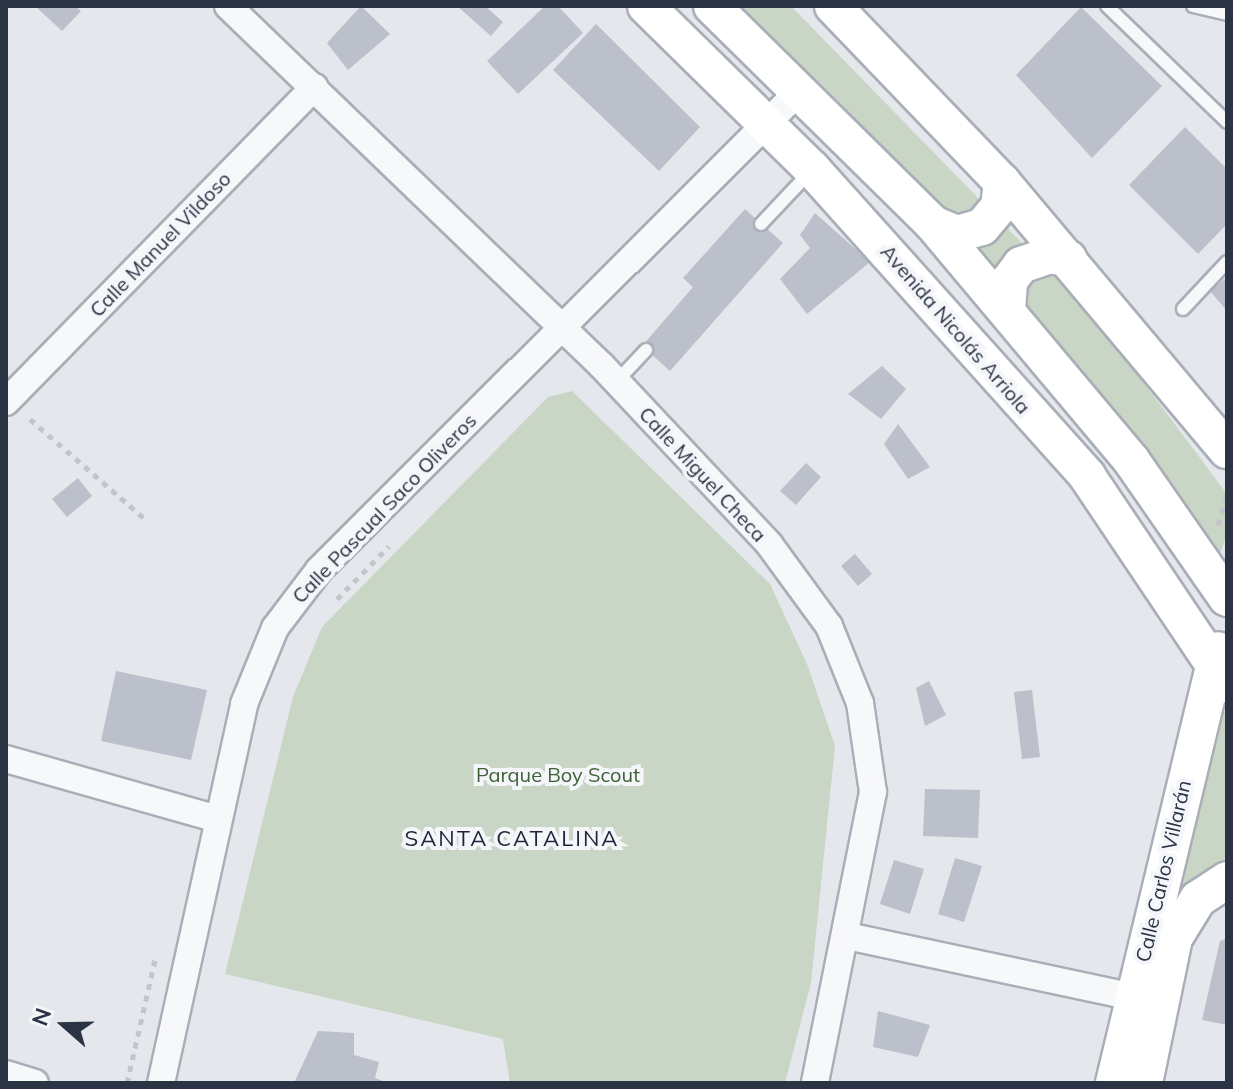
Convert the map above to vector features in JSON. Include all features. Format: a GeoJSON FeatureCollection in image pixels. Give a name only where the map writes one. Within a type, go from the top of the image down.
{"type":"FeatureCollection","features":[{"type":"Feature","properties":{"kind":"main road","name":"Avenida Nicolás Arriola"},"geometry":{"type":"LineString","coordinates":[[646,6],[812,169],[1087,476],[1223,660]]}},
{"type":"Feature","properties":{"kind":"main road"},"geometry":{"type":"LineString","coordinates":[[712,6],[933,224],[1139,470],[1227,598]]}},
{"type":"Feature","properties":{"kind":"main road"},"geometry":{"type":"LineString","coordinates":[[833,6],[1002,182],[1227,450]]}},
{"type":"Feature","properties":{"kind":"main road"},"geometry":{"type":"LineString","coordinates":[[933,224],[957,234],[982,227],[999,207],[1002,182]]}},
{"type":"Feature","properties":{"kind":"main road"},"geometry":{"type":"LineString","coordinates":[[1007,311],[1009,281],[1021,265],[1050,255],[1069,259]]}},
{"type":"Feature","properties":{"kind":"main road","name":"Calle Carlos Villarán"},"geometry":{"type":"LineString","coordinates":[[1144,1083],[1147,999],[1223,660]]}},
{"type":"Feature","properties":{"kind":"main road","name":"Calle Carlos Villarán"},"geometry":{"type":"LineString","coordinates":[[1114,1083],[1147,999],[1186,914],[1211,888],[1227,880]]}},
{"type":"Feature","properties":{"kind":"street","name":"Calle Miguel Checa"},"geometry":{"type":"LineString","coordinates":[[228,6],[616,382],[769,544],[829,626],[860,703],[873,792],[847,936],[815,1083]]}},
{"type":"Feature","properties":{"kind":"street","name":"Calle Manuel Vildoso"},"geometry":{"type":"LineString","coordinates":[[7,401],[315,87]]}},
{"type":"Feature","properties":{"kind":"street","name":"Calle Pascual Saco Oliveros"},"geometry":{"type":"LineString","coordinates":[[161,1083],[252,678],[295,597],[797,93]]}},
{"type":"Feature","properties":{"kind":"street"},"geometry":{"type":"LineString","coordinates":[[6,759],[218,819]]}},
{"type":"Feature","properties":{"kind":"street"},"geometry":{"type":"LineString","coordinates":[[847,936],[1147,999]]}},
{"type":"Feature","properties":{"kind":"street"},"geometry":{"type":"LineString","coordinates":[[6,1074],[35,1083]]}},
{"type":"Feature","properties":{"kind":"lane"},"geometry":{"type":"LineString","coordinates":[[1107,6],[1227,122]]}},
{"type":"Feature","properties":{"kind":"lane"},"geometry":{"type":"LineString","coordinates":[[1193,6],[1227,14]]}},
{"type":"Feature","properties":{"kind":"lane"},"geometry":{"type":"LineString","coordinates":[[761,224],[812,169]]}},
{"type":"Feature","properties":{"kind":"lane"},"geometry":{"type":"LineString","coordinates":[[1183,309],[1227,262]]}},
{"type":"Feature","properties":{"kind":"lane"},"geometry":{"type":"LineString","coordinates":[[616,382],[646,350]]}},
{"type":"Feature","properties":{"kind":"path"},"geometry":{"type":"LineString","coordinates":[[7,401],[145,519]]}},
{"type":"Feature","properties":{"kind":"path"},"geometry":{"type":"LineString","coordinates":[[331,604],[401,533]]}},
{"type":"Feature","properties":{"kind":"green space"},"geometry":{"type":"Polygon","coordinates":[[[733,6],[791,6],[1096,319],[1227,494],[1227,535],[1217,561],[733,6]]]}},
{"type":"Feature","properties":{"kind":"green space","name":"Parque Boy Scout"},"geometry":{"type":"Polygon","coordinates":[[[572,391],[770,584],[807,664],[835,746],[811,983],[785,1083],[510,1083],[503,1039],[225,974],[293,697],[322,627],[548,397],[572,391]]]}},
{"type":"Feature","properties":{"kind":"green space"},"geometry":{"type":"Polygon","coordinates":[[[1213,693],[1227,717],[1227,857],[1175,895],[1213,693]]]}},
{"type":"Feature","properties":{"kind":"building"},"geometry":{"type":"Polygon","coordinates":[[[35,6],[75,6],[81,11],[62,31],[35,6]]]}},
{"type":"Feature","properties":{"kind":"building"},"geometry":{"type":"Polygon","coordinates":[[[361,6],[390,34],[348,70],[327,43],[361,6]]]}},
{"type":"Feature","properties":{"kind":"building"},"geometry":{"type":"Polygon","coordinates":[[[457,6],[485,6],[503,22],[491,36],[457,6]]]}},
{"type":"Feature","properties":{"kind":"building"},"geometry":{"type":"Polygon","coordinates":[[[545,6],[558,6],[583,33],[518,94],[487,61],[545,6]]]}},
{"type":"Feature","properties":{"kind":"building"},"geometry":{"type":"Polygon","coordinates":[[[1081,7],[1162,86],[1092,158],[1016,75],[1081,7]]]}},
{"type":"Feature","properties":{"kind":"building"},"geometry":{"type":"Polygon","coordinates":[[[596,24],[700,127],[659,171],[553,70],[596,24]]]}},
{"type":"Feature","properties":{"kind":"building"},"geometry":{"type":"Polygon","coordinates":[[[1185,127],[1227,169],[1227,224],[1198,254],[1129,185],[1185,127]]]}},
{"type":"Feature","properties":{"kind":"building"},"geometry":{"type":"Polygon","coordinates":[[[745,209],[783,243],[670,371],[642,346],[693,287],[683,278],[745,209]]]}},
{"type":"Feature","properties":{"kind":"building"},"geometry":{"type":"Polygon","coordinates":[[[815,213],[870,262],[807,314],[780,279],[810,248],[800,235],[815,213]]]}},
{"type":"Feature","properties":{"kind":"building"},"geometry":{"type":"Polygon","coordinates":[[[1227,277],[1227,311],[1210,291],[1227,277]]]}},
{"type":"Feature","properties":{"kind":"building"},"geometry":{"type":"Polygon","coordinates":[[[882,366],[906,389],[881,419],[848,394],[882,366]]]}},
{"type":"Feature","properties":{"kind":"building"},"geometry":{"type":"Polygon","coordinates":[[[898,424],[930,467],[908,479],[884,444],[898,424]]]}},
{"type":"Feature","properties":{"kind":"building"},"geometry":{"type":"Polygon","coordinates":[[[806,463],[821,477],[796,505],[780,491],[806,463]]]}},
{"type":"Feature","properties":{"kind":"building"},"geometry":{"type":"Polygon","coordinates":[[[78,478],[92,496],[67,517],[52,499],[78,478]]]}},
{"type":"Feature","properties":{"kind":"building"},"geometry":{"type":"Polygon","coordinates":[[[855,554],[872,574],[858,586],[841,566],[855,554]]]}},
{"type":"Feature","properties":{"kind":"building"},"geometry":{"type":"Polygon","coordinates":[[[116,671],[207,690],[191,760],[101,741],[116,671]]]}},
{"type":"Feature","properties":{"kind":"building"},"geometry":{"type":"Polygon","coordinates":[[[929,681],[946,715],[925,726],[916,688],[929,681]]]}},
{"type":"Feature","properties":{"kind":"building"},"geometry":{"type":"Polygon","coordinates":[[[1032,690],[1040,757],[1022,759],[1014,692],[1032,690]]]}},
{"type":"Feature","properties":{"kind":"building"},"geometry":{"type":"Polygon","coordinates":[[[925,789],[980,790],[978,838],[923,836],[925,789]]]}},
{"type":"Feature","properties":{"kind":"building"},"geometry":{"type":"Polygon","coordinates":[[[955,858],[982,866],[964,922],[938,914],[955,858]]]}},
{"type":"Feature","properties":{"kind":"building"},"geometry":{"type":"Polygon","coordinates":[[[894,860],[924,869],[910,914],[880,904],[894,860]]]}},
{"type":"Feature","properties":{"kind":"building"},"geometry":{"type":"Polygon","coordinates":[[[1227,938],[1227,1025],[1202,1020],[1220,941],[1227,938]]]}},
{"type":"Feature","properties":{"kind":"building"},"geometry":{"type":"Polygon","coordinates":[[[878,1011],[930,1025],[918,1057],[873,1047],[878,1011]]]}},
{"type":"Feature","properties":{"kind":"building"},"geometry":{"type":"Polygon","coordinates":[[[318,1031],[354,1033],[354,1055],[379,1062],[375,1078],[388,1083],[294,1083],[318,1031]]]}},
{"type":"Feature","properties":{"kind":"district","name":"SANTA CATALINA"},"geometry":{"type":"Point","coordinates":[512,839]}}]}
